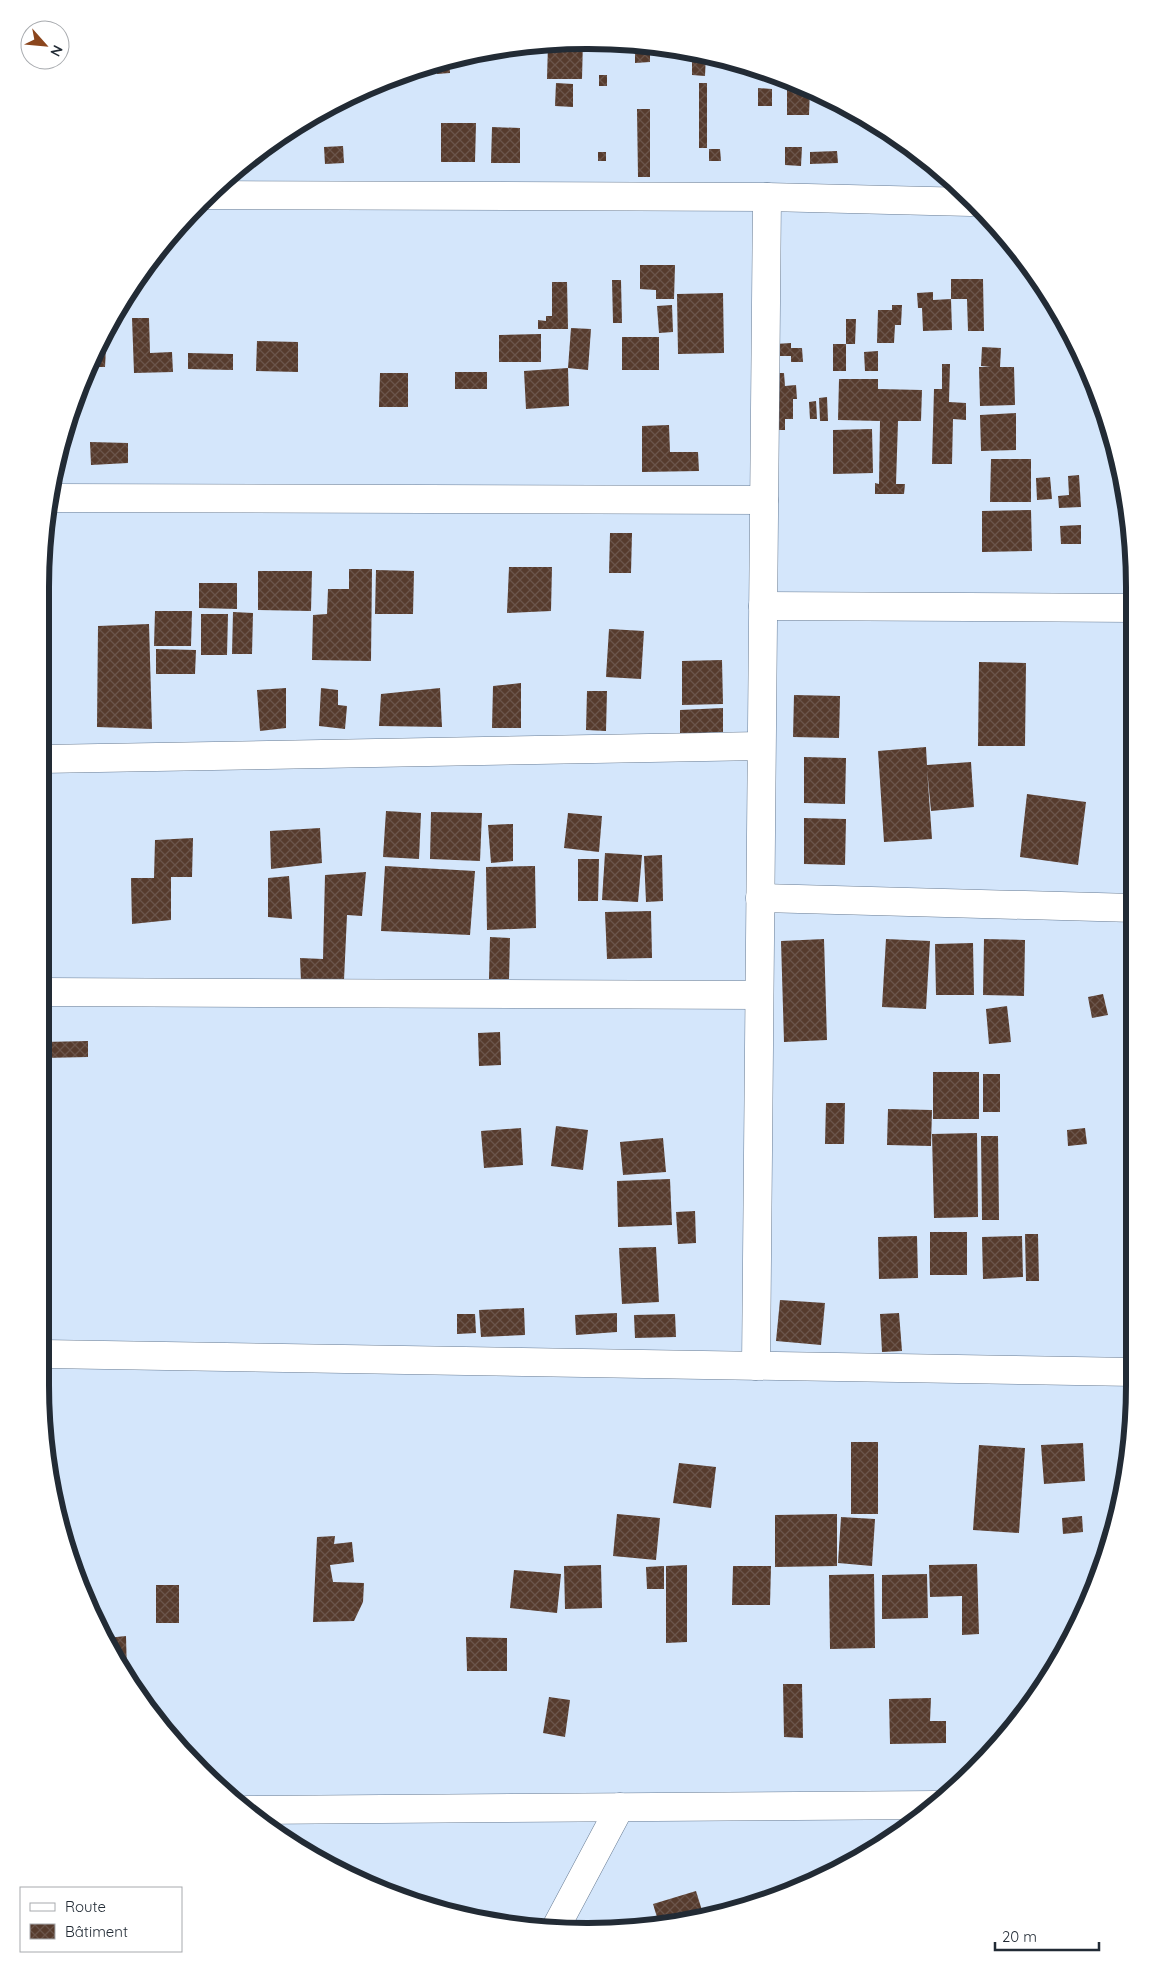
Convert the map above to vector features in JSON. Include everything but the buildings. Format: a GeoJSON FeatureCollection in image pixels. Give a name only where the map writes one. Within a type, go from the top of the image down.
{"type":"FeatureCollection","features":[{"type":"Feature","properties":{"kind":"street"},"geometry":{"type":"LineString","coordinates":[[219,195],[767,197],[963,202]]}},
{"type":"Feature","properties":{"kind":"street"},"geometry":{"type":"LineString","coordinates":[[756,1366],[767,197]]}},
{"type":"Feature","properties":{"kind":"street"},"geometry":{"type":"LineString","coordinates":[[56,498],[764,500]]}},
{"type":"Feature","properties":{"kind":"street"},"geometry":{"type":"LineString","coordinates":[[763,606],[1126,608]]}},
{"type":"Feature","properties":{"kind":"street"},"geometry":{"type":"LineString","coordinates":[[49,759],[761,746]]}},
{"type":"Feature","properties":{"kind":"street"},"geometry":{"type":"LineString","coordinates":[[760,898],[1126,908]]}},
{"type":"Feature","properties":{"kind":"street"},"geometry":{"type":"LineString","coordinates":[[49,992],[760,995]]}},
{"type":"Feature","properties":{"kind":"street"},"geometry":{"type":"LineString","coordinates":[[49,1354],[1126,1372]]}},
{"type":"Feature","properties":{"kind":"street"},"geometry":{"type":"LineString","coordinates":[[257,1810],[924,1805]]}},
{"type":"Feature","properties":{"kind":"street"},"geometry":{"type":"LineString","coordinates":[[559,1922],[620,1807]]}}]}
